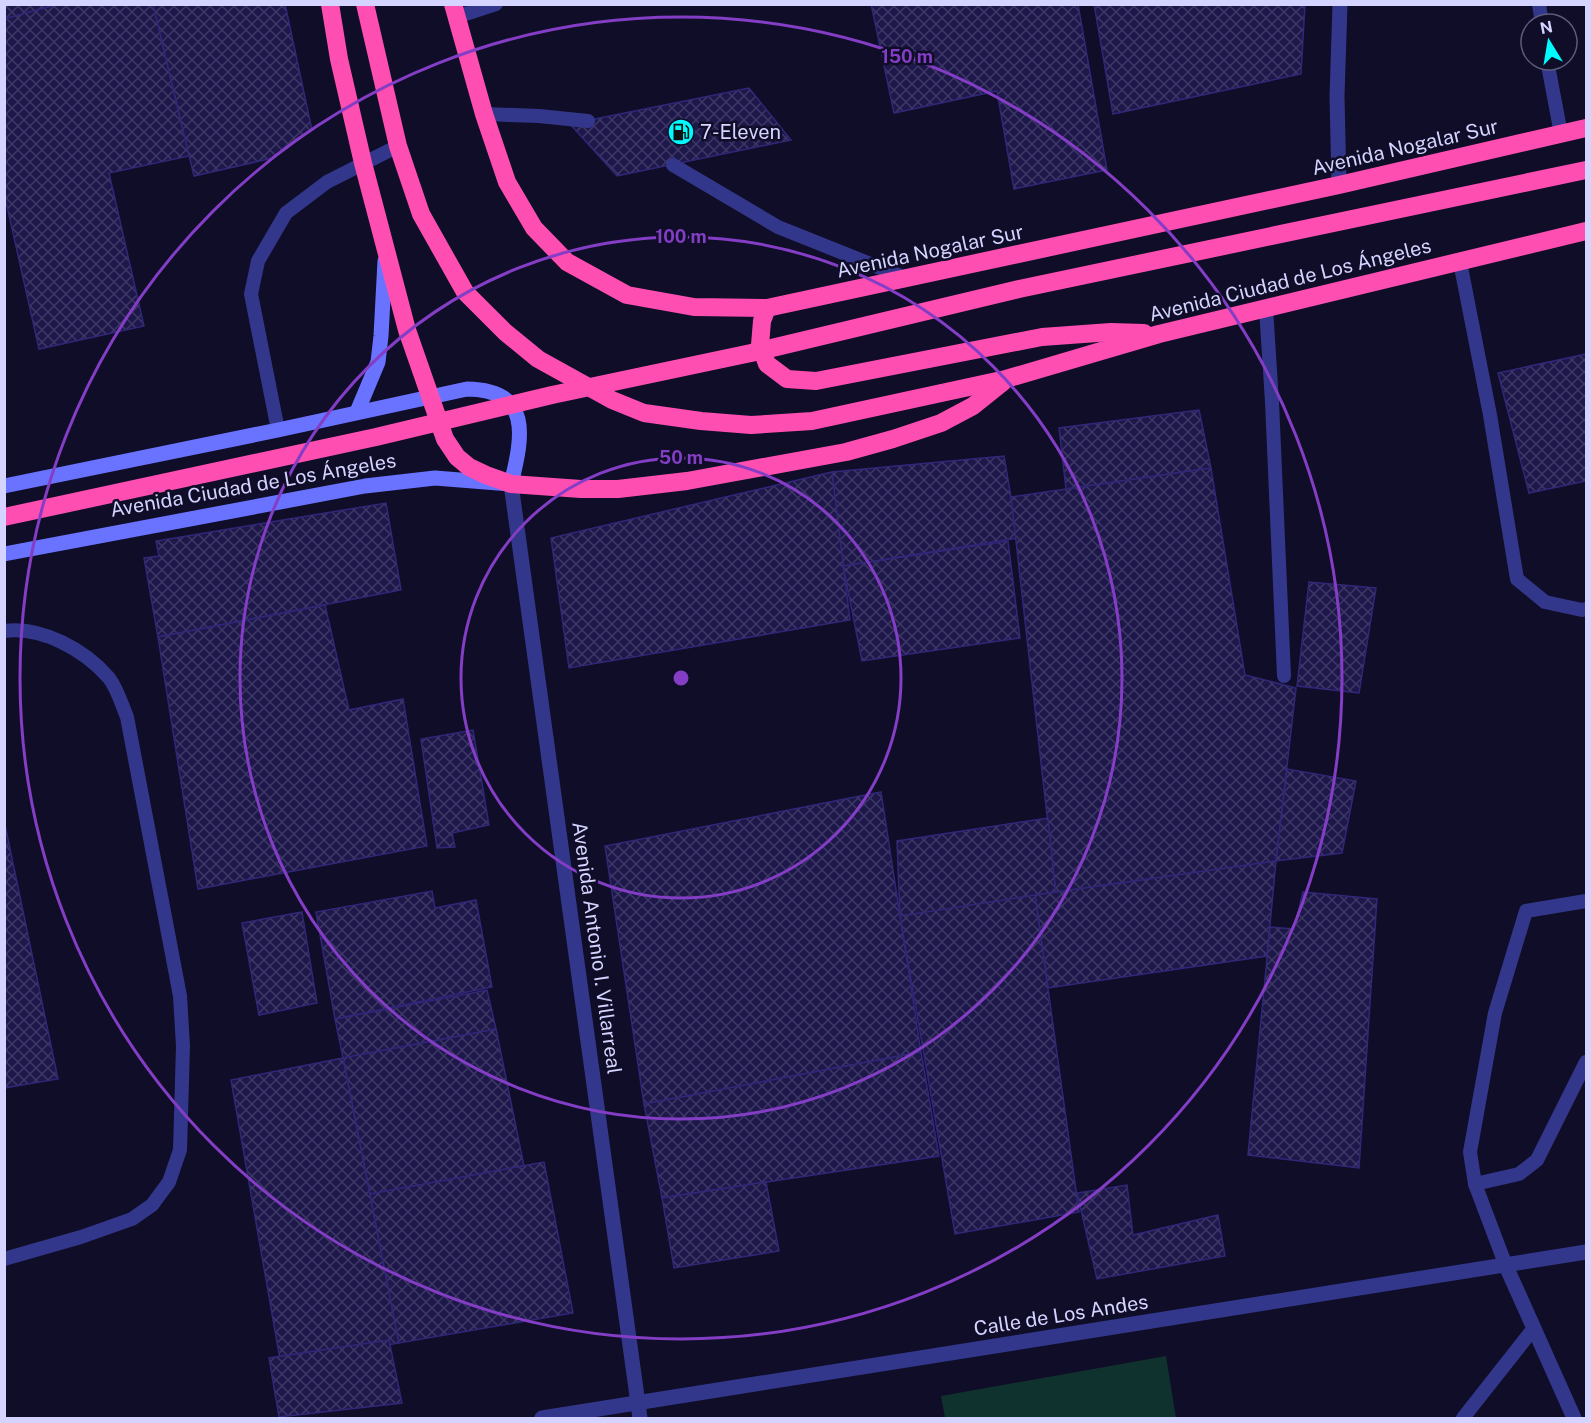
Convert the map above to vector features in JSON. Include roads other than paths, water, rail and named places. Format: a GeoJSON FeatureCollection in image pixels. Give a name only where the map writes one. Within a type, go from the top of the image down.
{"type":"FeatureCollection","features":[{"type":"Feature","properties":{"kind":"highway"},"geometry":{"type":"LineString","coordinates":[[330,4],[339,59],[363,163],[407,330],[445,439],[457,457],[469,467],[486,476],[511,484],[618,489],[687,481],[846,452],[941,423],[973,406],[1006,379]]}},
{"type":"Feature","properties":{"kind":"highway"},"geometry":{"type":"LineString","coordinates":[[365,4],[398,146],[421,214],[465,292],[505,333],[538,359],[612,400],[644,413],[751,425],[812,421],[1006,379]]}},
{"type":"Feature","properties":{"kind":"highway","name":"Avenida Nogalar Sur"},"geometry":{"type":"LineString","coordinates":[[454,11],[484,114],[507,182],[534,228],[567,262],[627,296],[694,307],[767,308],[1339,185],[1587,128]]}},
{"type":"Feature","properties":{"kind":"highway"},"geometry":{"type":"LineString","coordinates":[[4,517],[751,353],[1019,289],[1587,170]]}},
{"type":"Feature","properties":{"kind":"highway","name":"Avenida Ciudad de Los Ángeles"},"geometry":{"type":"LineString","coordinates":[[1006,379],[1159,334],[1587,231]]}},
{"type":"Feature","properties":{"kind":"highway"},"geometry":{"type":"LineString","coordinates":[[767,308],[762,321],[760,345],[767,364],[787,379],[806,381],[1042,338],[1111,332],[1159,334]]}},
{"type":"Feature","properties":{"kind":"main road"},"geometry":{"type":"LineString","coordinates":[[357,412],[378,362],[385,252]]}},
{"type":"Feature","properties":{"kind":"main road"},"geometry":{"type":"LineString","coordinates":[[4,486],[278,430],[467,388],[489,391],[505,397],[512,404],[519,426],[518,459],[511,484]]}},
{"type":"Feature","properties":{"kind":"main road","name":"Avenida Ciudad de Los Ángeles"},"geometry":{"type":"LineString","coordinates":[[4,554],[364,486],[435,478],[511,484]]}},
{"type":"Feature","properties":{"kind":"street"},"geometry":{"type":"LineString","coordinates":[[1339,185],[1337,96],[1340,4]]}},
{"type":"Feature","properties":{"kind":"street","name":"Avenida Antonio I. Villarreal"},"geometry":{"type":"LineString","coordinates":[[511,484],[639,1411]]}},
{"type":"Feature","properties":{"kind":"street","name":"Calle de Los Andes"},"geometry":{"type":"LineString","coordinates":[[542,1419],[639,1411],[1587,1252]]}},
{"type":"Feature","properties":{"kind":"street"},"geometry":{"type":"LineString","coordinates":[[1506,1266],[1574,1419]]}},
{"type":"Feature","properties":{"kind":"lane"},"geometry":{"type":"LineString","coordinates":[[454,11],[496,4]]}},
{"type":"Feature","properties":{"kind":"lane"},"geometry":{"type":"LineString","coordinates":[[1549,72],[1561,134]]}},
{"type":"Feature","properties":{"kind":"lane"},"geometry":{"type":"LineString","coordinates":[[484,114],[588,121]]}},
{"type":"Feature","properties":{"kind":"lane"},"geometry":{"type":"LineString","coordinates":[[278,430],[251,294],[258,261],[286,213],[327,182],[398,146]]}},
{"type":"Feature","properties":{"kind":"lane"},"geometry":{"type":"LineString","coordinates":[[673,165],[778,227],[908,279]]}},
{"type":"Feature","properties":{"kind":"lane"},"geometry":{"type":"LineString","coordinates":[[1460,262],[1490,415],[1517,579],[1545,602],[1582,610],[1587,609]]}},
{"type":"Feature","properties":{"kind":"lane"},"geometry":{"type":"LineString","coordinates":[[1266,308],[1284,676]]}},
{"type":"Feature","properties":{"kind":"lane"},"geometry":{"type":"LineString","coordinates":[[4,631],[35,633],[69,645],[110,679],[128,717],[180,996],[183,1046],[180,1150],[169,1182],[152,1204],[132,1219],[81,1237],[4,1259]]}},
{"type":"Feature","properties":{"kind":"lane"},"geometry":{"type":"LineString","coordinates":[[1506,1266],[1475,1184],[1470,1152],[1494,1013],[1526,911],[1587,901]]}},
{"type":"Feature","properties":{"kind":"lane"},"geometry":{"type":"LineString","coordinates":[[1475,1184],[1519,1174],[1537,1160],[1587,1062]]}},
{"type":"Feature","properties":{"kind":"lane"},"geometry":{"type":"LineString","coordinates":[[1462,1419],[1534,1328]]}},
{"type":"Feature","properties":{"kind":"place","name":"7-Eleven"},"geometry":{"type":"Point","coordinates":[681,132]}}]}
